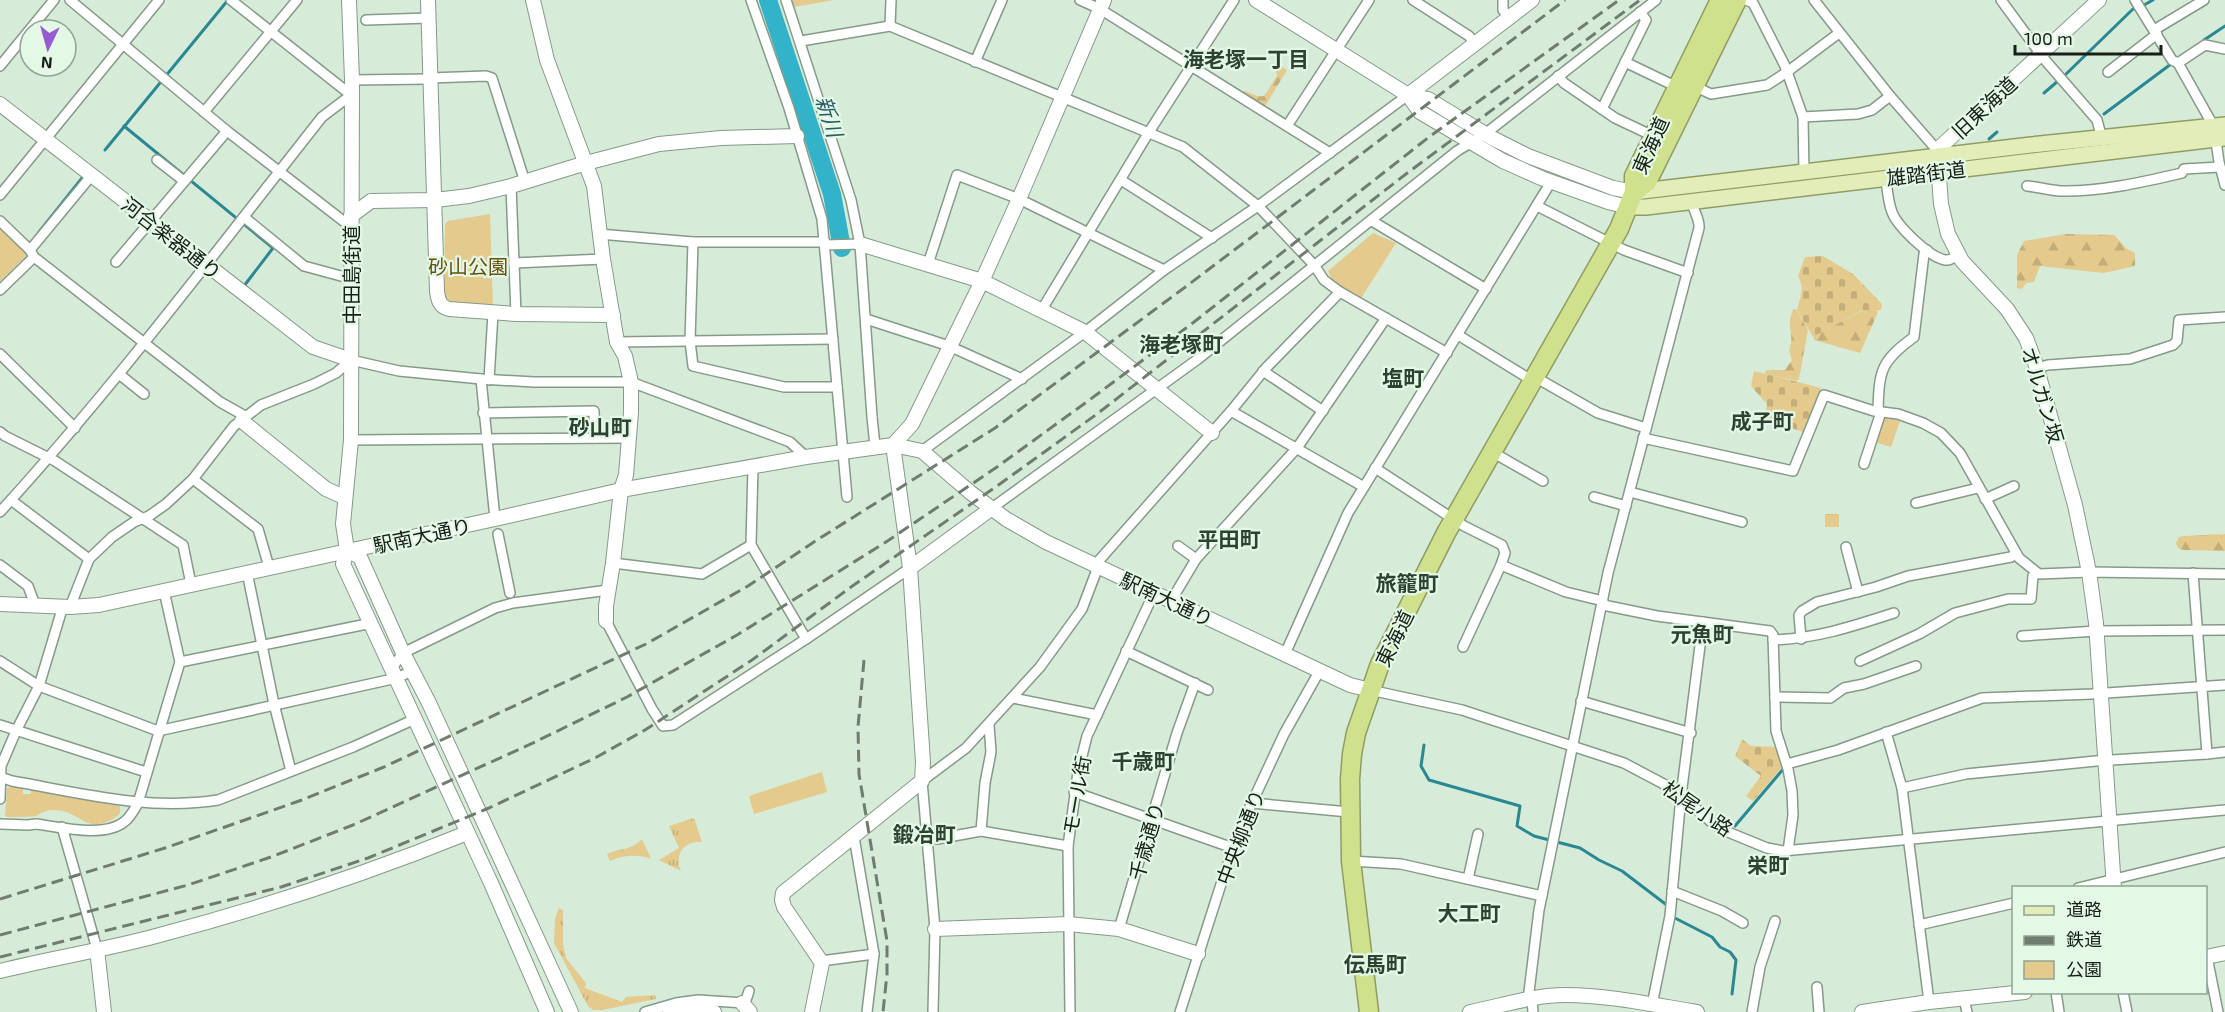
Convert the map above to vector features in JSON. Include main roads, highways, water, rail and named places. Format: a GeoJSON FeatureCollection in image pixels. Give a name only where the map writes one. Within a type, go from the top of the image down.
{"type":"FeatureCollection","features":[{"type":"Feature","properties":{"kind":"highway","name":"東海道"},"geometry":{"type":"LineString","coordinates":[[1631,199],[1647,182],[1720,0]]}},
{"type":"Feature","properties":{"kind":"highway","name":"東海道"},"geometry":{"type":"LineString","coordinates":[[1369,1012],[1351,861],[1349,812],[1353,744],[1370,690],[1380,664],[1454,519],[1611,243],[1631,199],[1634,176],[1653,136],[1749,1]]}},
{"type":"Feature","properties":{"kind":"main road","name":"雄踏街道"},"geometry":{"type":"LineString","coordinates":[[1631,199],[1804,172],[2220,132]]}},
{"type":"Feature","properties":{"kind":"main road","name":"雄踏街道"},"geometry":{"type":"LineString","coordinates":[[1631,199],[1646,207],[1886,178],[1938,159],[2102,139],[2220,132]]}},
{"type":"Feature","properties":{"kind":"waterway"},"geometry":{"type":"LineString","coordinates":[[105,150],[228,0]]}},
{"type":"Feature","properties":{"kind":"waterway","name":"新川"},"geometry":{"type":"LineString","coordinates":[[768,0],[832,194],[842,248]]}},
{"type":"Feature","properties":{"kind":"waterway"},"geometry":{"type":"LineString","coordinates":[[2144,5],[2153,0]]}},
{"type":"Feature","properties":{"kind":"waterway"},"geometry":{"type":"LineString","coordinates":[[2064,76],[2136,8]]}},
{"type":"Feature","properties":{"kind":"waterway"},"geometry":{"type":"LineString","coordinates":[[2204,40],[2225,26]]}},
{"type":"Feature","properties":{"kind":"waterway"},"geometry":{"type":"LineString","coordinates":[[2104,114],[2171,64]]}},
{"type":"Feature","properties":{"kind":"waterway"},"geometry":{"type":"LineString","coordinates":[[2044,93],[2058,81]]}},
{"type":"Feature","properties":{"kind":"waterway"},"geometry":{"type":"LineString","coordinates":[[124,126],[273,248],[244,286]]}},
{"type":"Feature","properties":{"kind":"waterway"},"geometry":{"type":"LineString","coordinates":[[1989,139],[1997,132]]}},
{"type":"Feature","properties":{"kind":"waterway"},"geometry":{"type":"LineString","coordinates":[[39,232],[82,178]]}},
{"type":"Feature","properties":{"kind":"waterway"},"geometry":{"type":"LineString","coordinates":[[1424,745],[1421,766],[1429,780],[1520,806],[1517,826],[1534,836],[1580,848],[1622,871],[1668,906]]}},
{"type":"Feature","properties":{"kind":"waterway"},"geometry":{"type":"LineString","coordinates":[[1735,826],[1785,767]]}},
{"type":"Feature","properties":{"kind":"waterway"},"geometry":{"type":"LineString","coordinates":[[1673,917],[1712,937],[1720,947],[1730,952],[1736,960],[1732,994]]}},
{"type":"Feature","properties":{"kind":"railway"},"geometry":{"type":"LineString","coordinates":[[0,899],[165,848],[299,801],[384,767],[646,644],[748,586],[995,428],[1565,0]]}},
{"type":"Feature","properties":{"kind":"railway"},"geometry":{"type":"LineString","coordinates":[[0,935],[188,885],[271,857],[353,825],[535,742],[627,697],[737,635],[886,542],[997,467],[1194,322],[1429,137],[1619,0]]}},
{"type":"Feature","properties":{"kind":"railway"},"geometry":{"type":"LineString","coordinates":[[0,957],[281,887],[368,858],[489,808],[595,758],[645,730],[752,660],[851,587],[1097,414],[1406,174],[1640,0]]}},
{"type":"Feature","properties":{"kind":"railway"},"geometry":{"type":"LineString","coordinates":[[864,660],[858,727],[859,774],[887,941],[887,974],[883,1012]]}},
{"type":"Feature","properties":{"kind":"district","name":"海老塚一丁目"},"geometry":{"type":"Point","coordinates":[1246,58]}},
{"type":"Feature","properties":{"kind":"district","name":"海老塚町"},"geometry":{"type":"Point","coordinates":[1181,343]}},
{"type":"Feature","properties":{"kind":"district","name":"塩町"},"geometry":{"type":"Point","coordinates":[1403,377]}},
{"type":"Feature","properties":{"kind":"district","name":"成子町"},"geometry":{"type":"Point","coordinates":[1762,420]}},
{"type":"Feature","properties":{"kind":"district","name":"砂山町"},"geometry":{"type":"Point","coordinates":[600,426]}},
{"type":"Feature","properties":{"kind":"district","name":"平田町"},"geometry":{"type":"Point","coordinates":[1229,538]}},
{"type":"Feature","properties":{"kind":"district","name":"旅籠町"},"geometry":{"type":"Point","coordinates":[1407,582]}},
{"type":"Feature","properties":{"kind":"district","name":"元魚町"},"geometry":{"type":"Point","coordinates":[1702,633]}},
{"type":"Feature","properties":{"kind":"district","name":"千歳町"},"geometry":{"type":"Point","coordinates":[1143,760]}},
{"type":"Feature","properties":{"kind":"district","name":"鍛冶町"},"geometry":{"type":"Point","coordinates":[924,833]}},
{"type":"Feature","properties":{"kind":"district","name":"栄町"},"geometry":{"type":"Point","coordinates":[1768,864]}},
{"type":"Feature","properties":{"kind":"district","name":"大工町"},"geometry":{"type":"Point","coordinates":[1469,912]}},
{"type":"Feature","properties":{"kind":"district","name":"伝馬町"},"geometry":{"type":"Point","coordinates":[1375,963]}},
{"type":"Feature","properties":{"kind":"park label","name":"砂山公園"},"geometry":{"type":"Point","coordinates":[468,266]}}]}
